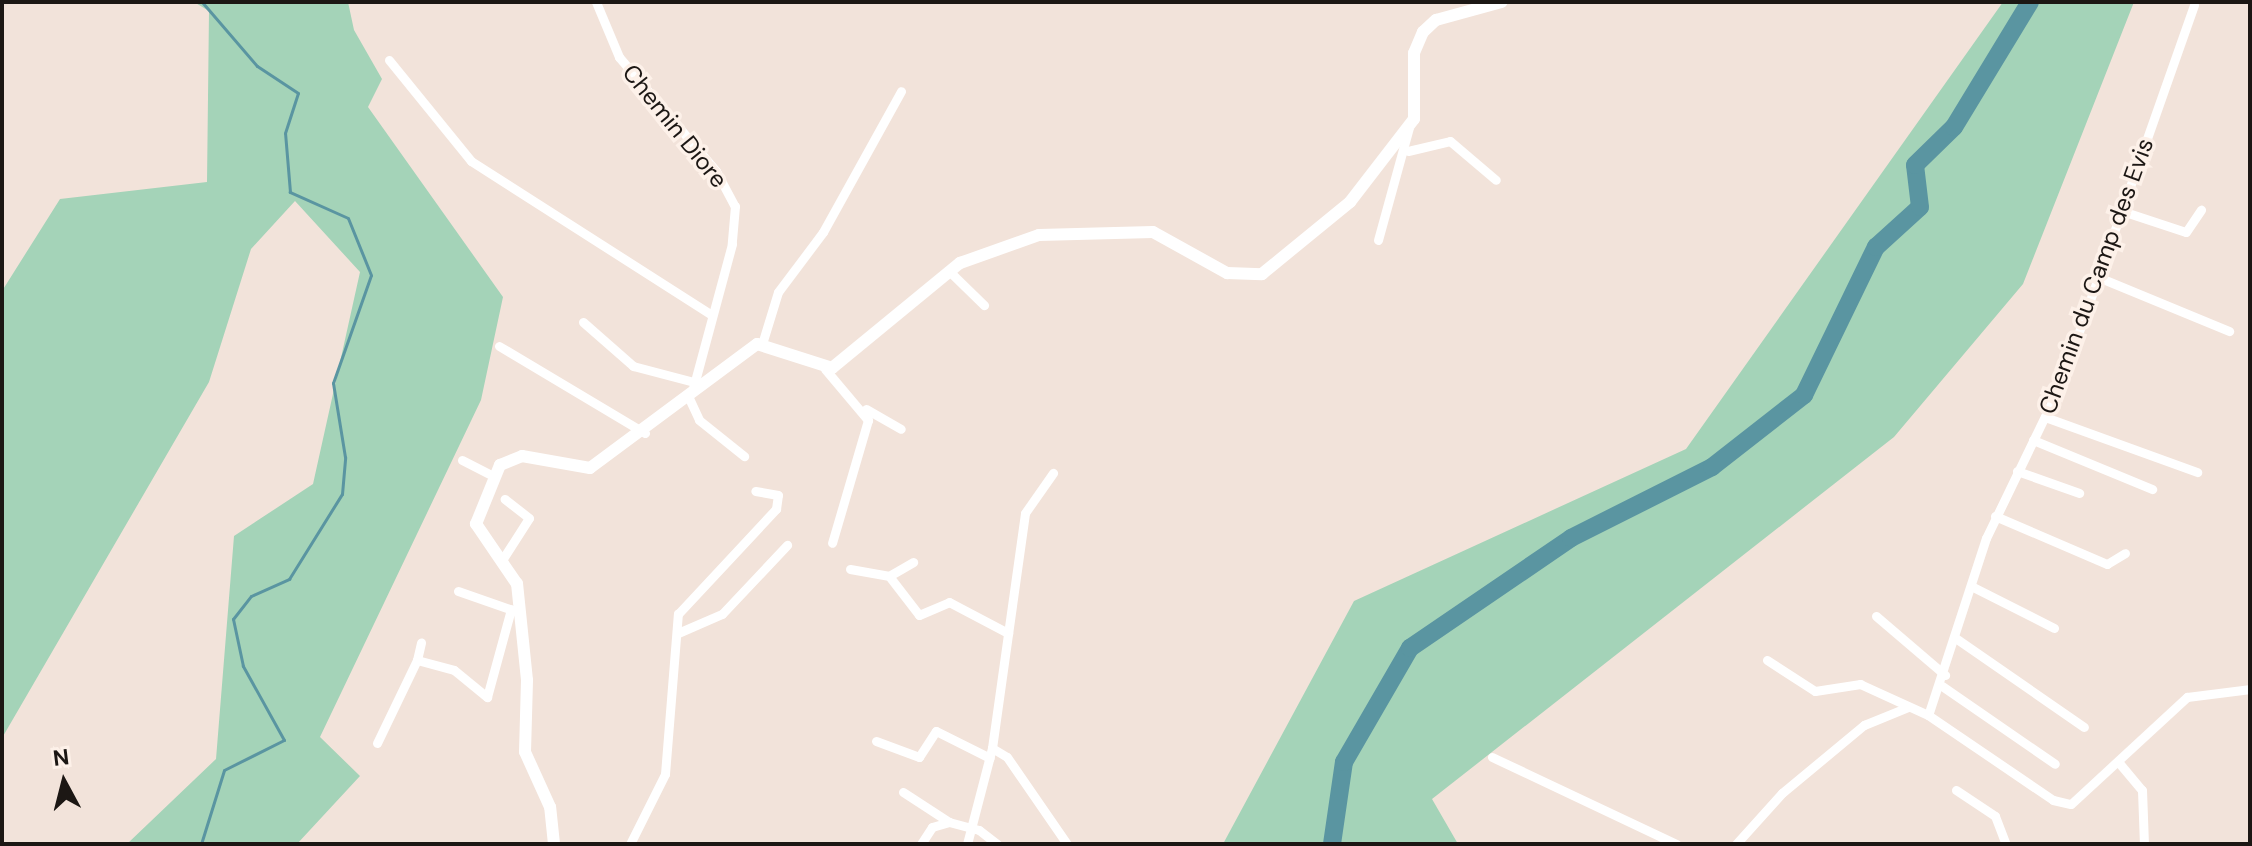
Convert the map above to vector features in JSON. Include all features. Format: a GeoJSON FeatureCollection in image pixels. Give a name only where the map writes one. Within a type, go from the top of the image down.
{"type":"FeatureCollection","features":[{"type":"Feature","properties":{"kind":"street","name":"Chemin Diore"},"geometry":{"type":"LineString","coordinates":[[596,2],[619,57],[716,171],[735,206],[732,244],[691,390]]}},
{"type":"Feature","properties":{"kind":"street"},"geometry":{"type":"LineString","coordinates":[[1378,240],[1408,151],[1423,32],[1436,20],[1502,2]]}},
{"type":"Feature","properties":{"kind":"street","name":"Chemin du Camp des Evis"},"geometry":{"type":"LineString","coordinates":[[1928,715],[1943,680],[1954,637],[1995,516],[2045,417],[2194,5]]}},
{"type":"Feature","properties":{"kind":"street"},"geometry":{"type":"LineString","coordinates":[[389,60],[471,161],[710,314]]}},
{"type":"Feature","properties":{"kind":"street"},"geometry":{"type":"LineString","coordinates":[[554,844],[550,807],[525,752],[515,611],[504,557],[476,524],[492,475],[516,456],[590,468],[645,433],[691,390],[762,344],[778,292],[823,232],[901,91]]}},
{"type":"Feature","properties":{"kind":"street"},"geometry":{"type":"LineString","coordinates":[[825,369],[949,271],[1039,235],[1134,230],[1170,238],[1227,273],[1255,277],[1350,202],[1410,124]]}},
{"type":"Feature","properties":{"kind":"street"},"geometry":{"type":"LineString","coordinates":[[1408,151],[1450,141],[1496,180]]}},
{"type":"Feature","properties":{"kind":"street"},"geometry":{"type":"LineString","coordinates":[[2122,211],[2186,232],[2201,210]]}},
{"type":"Feature","properties":{"kind":"street"},"geometry":{"type":"LineString","coordinates":[[949,271],[984,305]]}},
{"type":"Feature","properties":{"kind":"street"},"geometry":{"type":"LineString","coordinates":[[2098,277],[2229,331]]}},
{"type":"Feature","properties":{"kind":"street"},"geometry":{"type":"LineString","coordinates":[[583,322],[633,366],[691,390]]}},
{"type":"Feature","properties":{"kind":"street"},"geometry":{"type":"LineString","coordinates":[[762,344],[825,369],[865,409],[901,429]]}},
{"type":"Feature","properties":{"kind":"street"},"geometry":{"type":"LineString","coordinates":[[499,346],[645,433]]}},
{"type":"Feature","properties":{"kind":"street"},"geometry":{"type":"LineString","coordinates":[[691,390],[699,420],[744,456]]}},
{"type":"Feature","properties":{"kind":"street"},"geometry":{"type":"LineString","coordinates":[[832,543],[868,429],[865,409]]}},
{"type":"Feature","properties":{"kind":"street"},"geometry":{"type":"LineString","coordinates":[[2045,417],[2197,472]]}},
{"type":"Feature","properties":{"kind":"street"},"geometry":{"type":"LineString","coordinates":[[2033,440],[2152,489]]}},
{"type":"Feature","properties":{"kind":"street"},"geometry":{"type":"LineString","coordinates":[[462,460],[492,475]]}},
{"type":"Feature","properties":{"kind":"street"},"geometry":{"type":"LineString","coordinates":[[2017,471],[2079,493]]}},
{"type":"Feature","properties":{"kind":"street"},"geometry":{"type":"LineString","coordinates":[[967,844],[968,826],[991,753],[1025,513],[1053,473]]}},
{"type":"Feature","properties":{"kind":"street"},"geometry":{"type":"LineString","coordinates":[[630,844],[665,774],[682,606],[776,509],[774,492],[755,491]]}},
{"type":"Feature","properties":{"kind":"street"},"geometry":{"type":"LineString","coordinates":[[504,557],[529,518],[505,499]]}},
{"type":"Feature","properties":{"kind":"street"},"geometry":{"type":"LineString","coordinates":[[1995,516],[2107,564],[2125,553]]}},
{"type":"Feature","properties":{"kind":"street"},"geometry":{"type":"LineString","coordinates":[[678,633],[722,614],[787,545]]}},
{"type":"Feature","properties":{"kind":"street"},"geometry":{"type":"LineString","coordinates":[[850,569],[889,576],[913,562]]}},
{"type":"Feature","properties":{"kind":"street"},"geometry":{"type":"LineString","coordinates":[[889,576],[919,615],[949,602],[1008,633]]}},
{"type":"Feature","properties":{"kind":"street"},"geometry":{"type":"LineString","coordinates":[[1971,586],[2054,628]]}},
{"type":"Feature","properties":{"kind":"street"},"geometry":{"type":"LineString","coordinates":[[458,591],[515,611]]}},
{"type":"Feature","properties":{"kind":"street"},"geometry":{"type":"LineString","coordinates":[[417,660],[454,670],[487,697],[515,611]]}},
{"type":"Feature","properties":{"kind":"street"},"geometry":{"type":"LineString","coordinates":[[1876,616],[1943,680],[2055,764]]}},
{"type":"Feature","properties":{"kind":"street"},"geometry":{"type":"LineString","coordinates":[[1954,637],[2084,727]]}},
{"type":"Feature","properties":{"kind":"street"},"geometry":{"type":"LineString","coordinates":[[377,743],[417,660],[421,642]]}},
{"type":"Feature","properties":{"kind":"street"},"geometry":{"type":"LineString","coordinates":[[1767,660],[1815,691],[1860,684],[1928,715],[2062,803],[2080,801],[2187,697],[2250,689]]}},
{"type":"Feature","properties":{"kind":"street"},"geometry":{"type":"LineString","coordinates":[[1736,844],[1782,793],[1864,725],[1908,707]]}},
{"type":"Feature","properties":{"kind":"street"},"geometry":{"type":"LineString","coordinates":[[876,741],[919,757],[936,731],[991,753],[1015,767],[1067,844]]}},
{"type":"Feature","properties":{"kind":"street"},"geometry":{"type":"LineString","coordinates":[[1492,757],[1676,844]]}},
{"type":"Feature","properties":{"kind":"street"},"geometry":{"type":"LineString","coordinates":[[2120,764],[2142,790],[2144,844]]}},
{"type":"Feature","properties":{"kind":"street"},"geometry":{"type":"LineString","coordinates":[[1956,790],[1995,816],[2006,844]]}},
{"type":"Feature","properties":{"kind":"street"},"geometry":{"type":"LineString","coordinates":[[903,792],[949,822],[968,826],[997,844]]}},
{"type":"Feature","properties":{"kind":"street"},"geometry":{"type":"LineString","coordinates":[[921,844],[932,827],[949,822]]}},
{"type":"Feature","properties":{"kind":"green space"},"geometry":{"type":"Polygon","coordinates":[[[194,2],[348,2],[354,30],[382,79],[368,107],[503,297],[481,400],[320,737],[360,776],[297,844],[127,844],[216,759],[234,536],[313,484],[360,272],[295,201],[251,249],[209,382],[2,738],[2,291],[60,199],[207,182],[209,11],[194,2]]]}},
{"type":"Feature","properties":{"kind":"green space"},"geometry":{"type":"Polygon","coordinates":[[[2003,2],[2134,2],[2023,284],[1894,437],[1432,799],[1458,844],[1223,844],[1354,601],[1686,449],[2003,2]]]}},
{"type":"Feature","properties":{"kind":"waterway"},"geometry":{"type":"LineString","coordinates":[[201,844],[224,770],[284,740],[243,666],[233,619],[251,596],[289,579],[342,494],[345,457],[333,383],[371,275],[348,218],[290,192],[285,133],[298,93],[257,66],[202,2]]}},
{"type":"Feature","properties":{"kind":"waterway"},"geometry":{"type":"LineString","coordinates":[[1332,844],[1344,762],[1410,648],[1571,538],[1712,467],[1804,395],[1876,247],[1920,207],[1915,165],[1954,127],[2030,2]]}}]}
